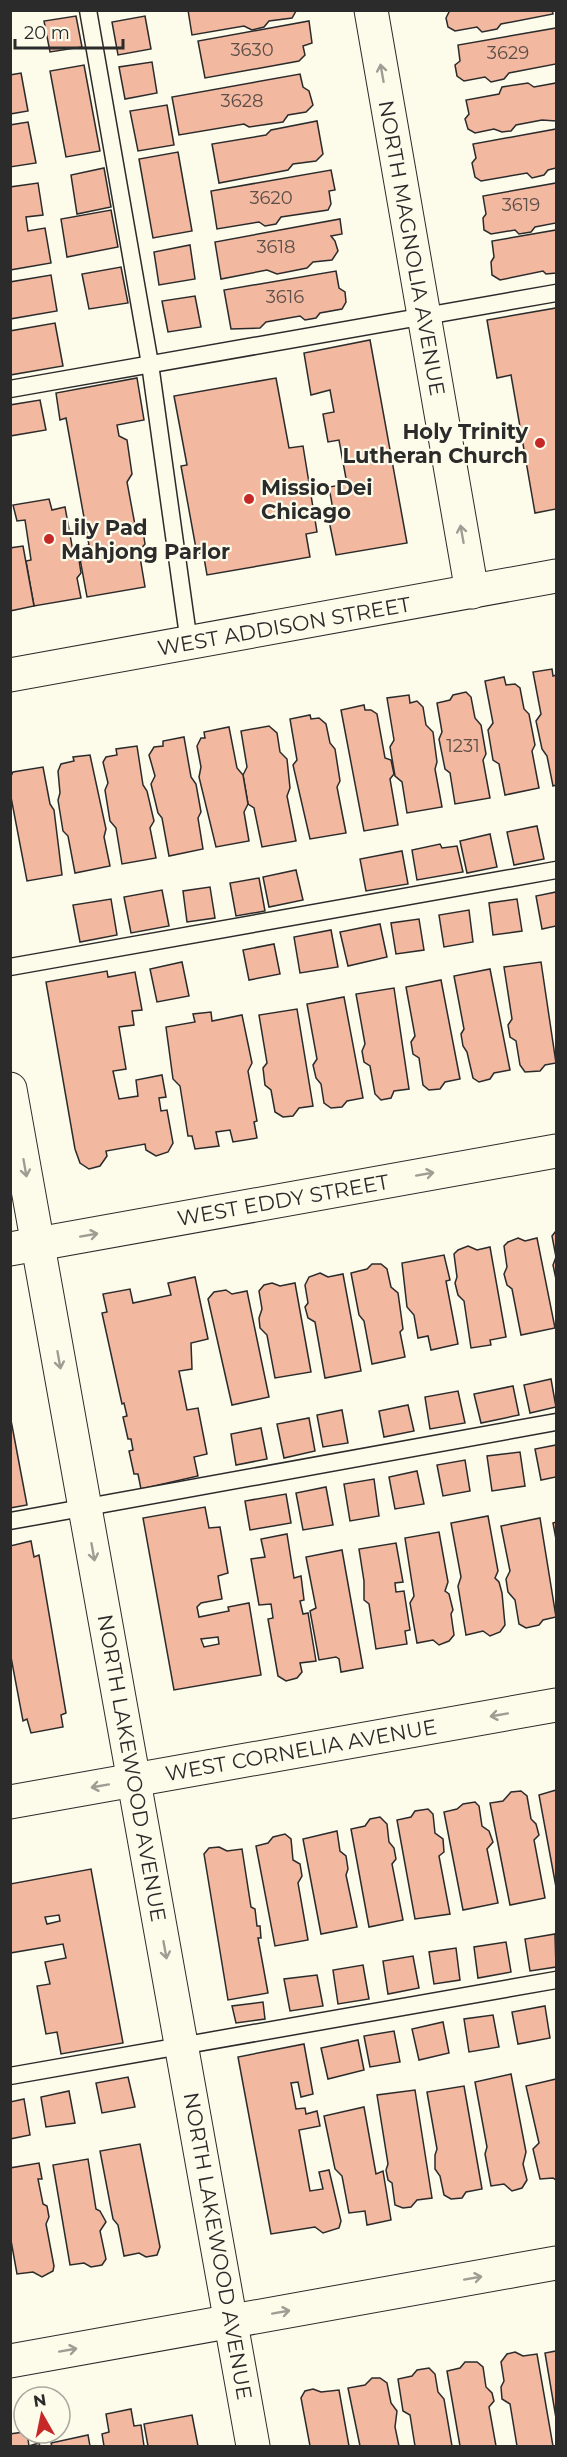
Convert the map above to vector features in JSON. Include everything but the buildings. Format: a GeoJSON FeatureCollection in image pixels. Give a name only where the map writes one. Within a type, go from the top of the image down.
{"type":"FeatureCollection","features":[{"type":"Feature","properties":{"kind":"street","name":"NORTH MAGNOLIA AVENUE"},"geometry":{"type":"LineString","coordinates":[[371,10],[472,592]]}},
{"type":"Feature","properties":{"kind":"street","name":"WEST ADDISON STREET"},"geometry":{"type":"LineString","coordinates":[[10,675],[556,576]]}},
{"type":"Feature","properties":{"kind":"street","name":"NORTH LAKEWOOD AVENUE"},"geometry":{"type":"LineString","coordinates":[[10,1089],[24,1246],[85,1508],[253,2446]]}},
{"type":"Feature","properties":{"kind":"street","name":"WEST EDDY STREET"},"geometry":{"type":"LineString","coordinates":[[24,1246],[556,1150]]}},
{"type":"Feature","properties":{"kind":"street","name":"WEST CORNELIA AVENUE"},"geometry":{"type":"LineString","coordinates":[[10,1802],[556,1705]]}},
{"type":"Feature","properties":{"kind":"street"},"geometry":{"type":"LineString","coordinates":[[10,2361],[556,2263]]}},
{"type":"Feature","properties":{"kind":"lane"},"geometry":{"type":"LineString","coordinates":[[88,10],[150,364],[189,643]]}},
{"type":"Feature","properties":{"kind":"lane"},"geometry":{"type":"LineString","coordinates":[[10,389],[556,293]]}},
{"type":"Feature","properties":{"kind":"lane"},"geometry":{"type":"LineString","coordinates":[[10,967],[556,870]]}},
{"type":"Feature","properties":{"kind":"lane"},"geometry":{"type":"LineString","coordinates":[[10,1521],[556,1422]]}},
{"type":"Feature","properties":{"kind":"lane"},"geometry":{"type":"LineString","coordinates":[[10,2076],[556,1980]]}},
{"type":"Feature","properties":{"kind":"place","name":"Holy Trinity Lutheran Church"},"geometry":{"type":"Point","coordinates":[540,443]}},
{"type":"Feature","properties":{"kind":"place","name":"Missio Dei Chicago"},"geometry":{"type":"Point","coordinates":[249,499]}},
{"type":"Feature","properties":{"kind":"place","name":"Lily Pad Mahjong Parlor"},"geometry":{"type":"Point","coordinates":[49,539]}}]}
